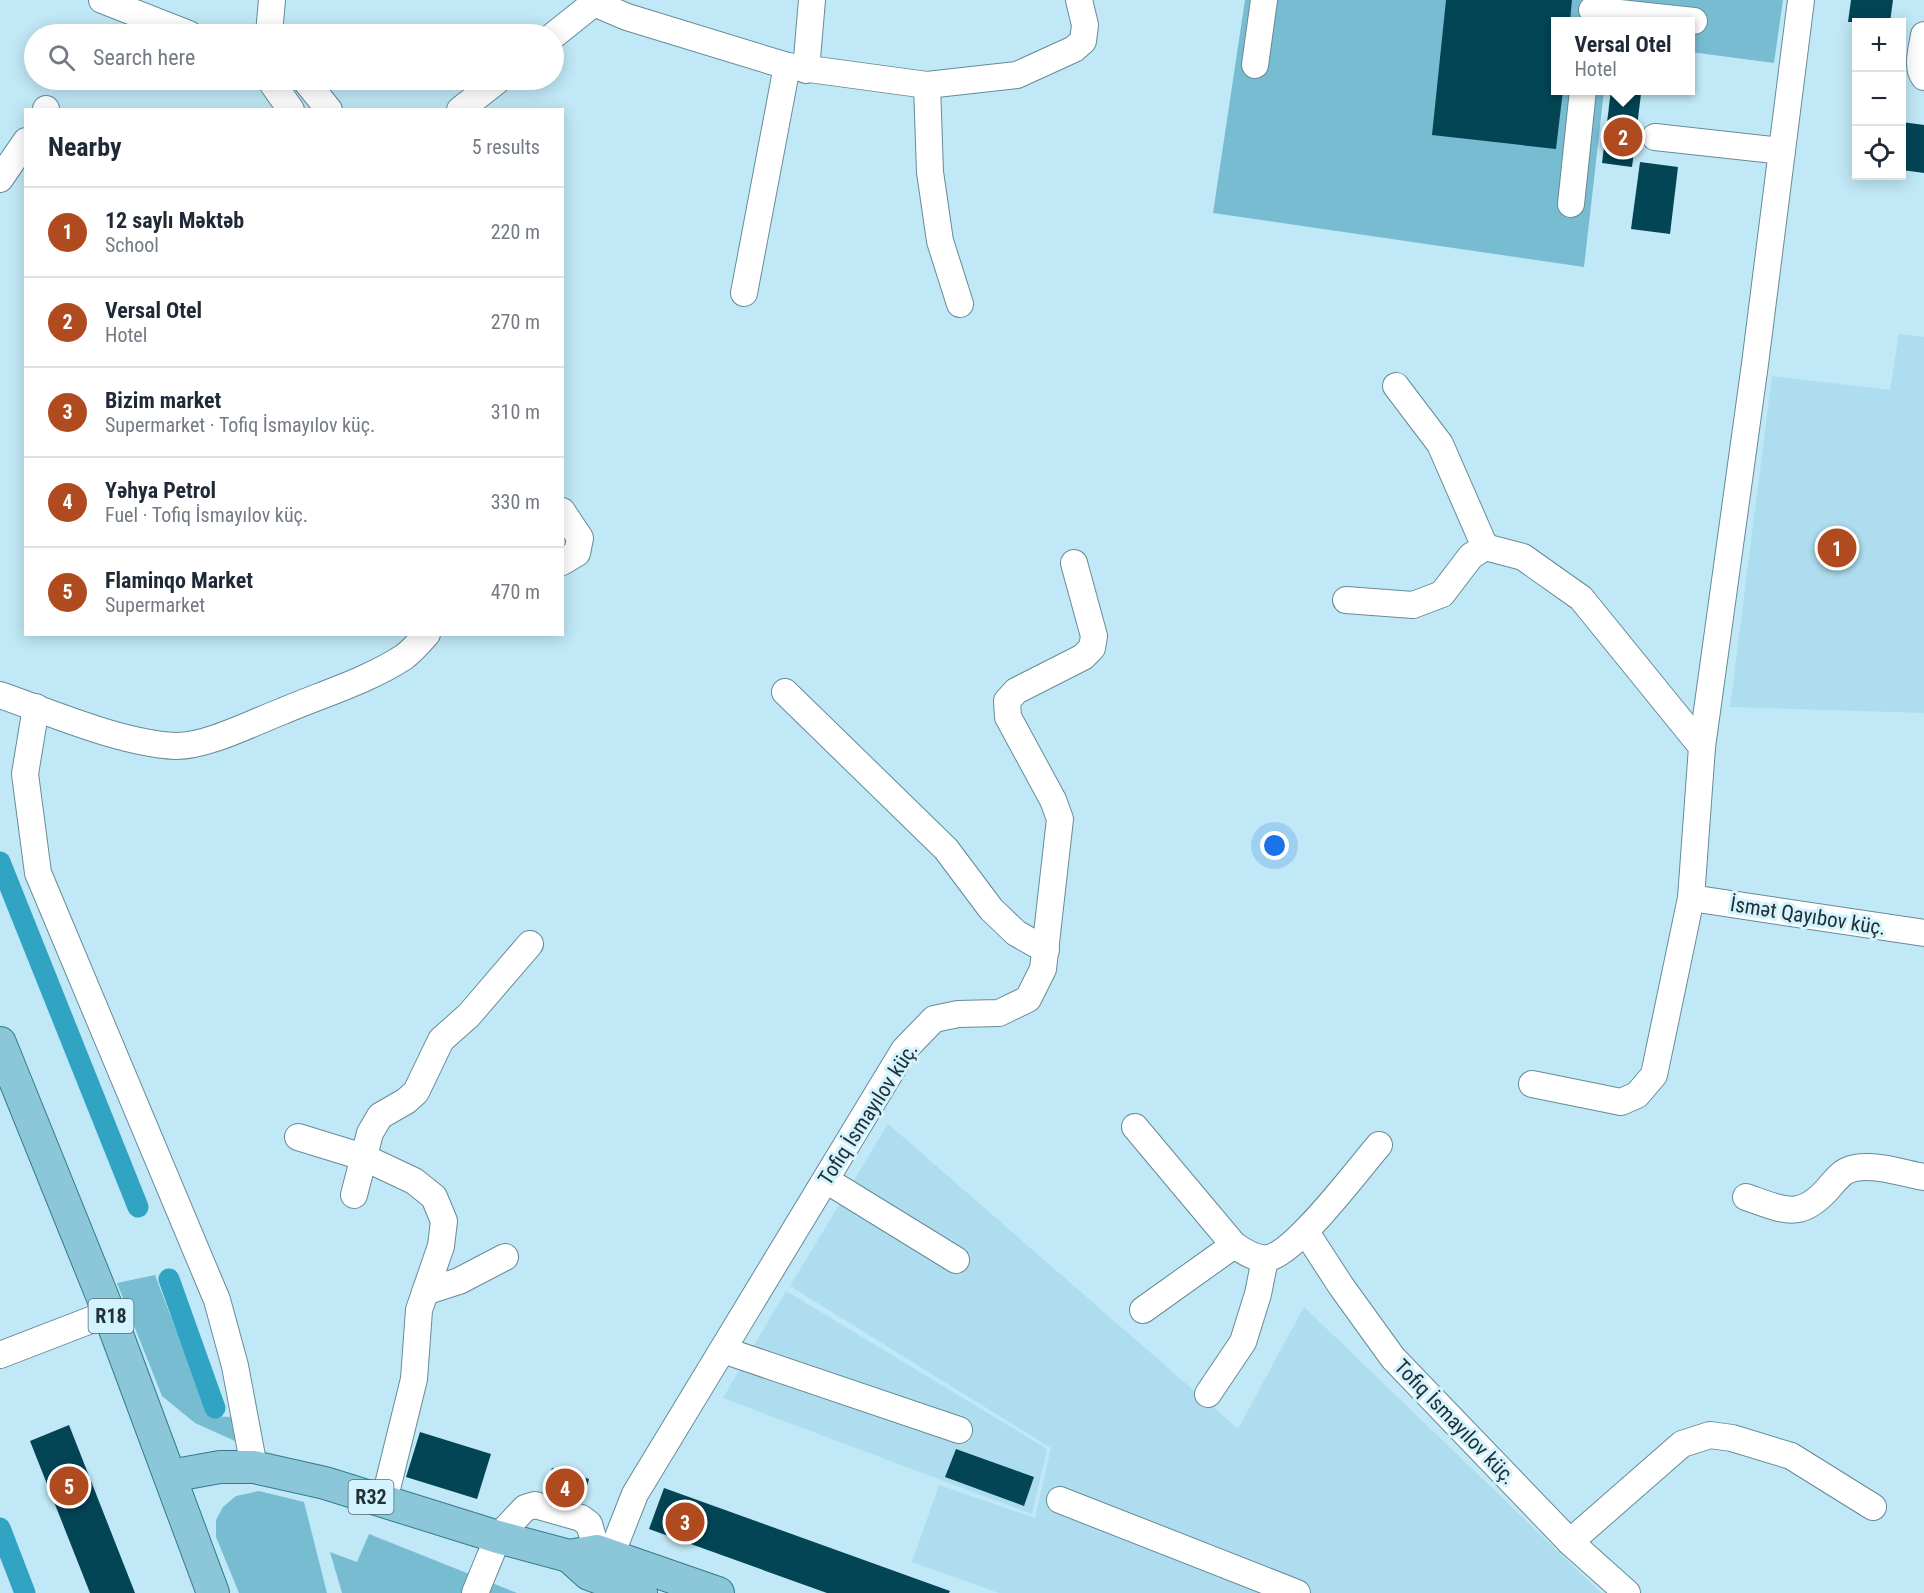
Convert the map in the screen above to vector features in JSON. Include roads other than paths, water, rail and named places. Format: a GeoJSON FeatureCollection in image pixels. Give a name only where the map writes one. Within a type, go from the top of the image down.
{"type":"FeatureCollection","features":[{"type":"Feature","properties":{"kind":"main road","name":"R18"},"geometry":{"type":"LineString","coordinates":[[0,1042],[110,1313],[213,1593]]}},
{"type":"Feature","properties":{"kind":"main road","name":"R32"},"geometry":{"type":"LineString","coordinates":[[170,1476],[220,1467],[254,1467],[325,1483],[498,1537],[718,1593]]}},
{"type":"Feature","properties":{"kind":"main road","name":"R32"},"geometry":{"type":"LineString","coordinates":[[595,1560],[641,1593]]}},
{"type":"Feature","properties":{"kind":"street"},"geometry":{"type":"LineString","coordinates":[[102,0],[163,24]]}},
{"type":"Feature","properties":{"kind":"street"},"geometry":{"type":"LineString","coordinates":[[269,24],[272,0]]}},
{"type":"Feature","properties":{"kind":"street"},"geometry":{"type":"LineString","coordinates":[[744,293],[812,0]]}},
{"type":"Feature","properties":{"kind":"street"},"geometry":{"type":"LineString","coordinates":[[564,26],[593,1],[627,17],[671,32],[796,68],[927,85],[1017,75],[1074,49],[1083,40],[1085,25],[1079,0]]}},
{"type":"Feature","properties":{"kind":"street"},"geometry":{"type":"LineString","coordinates":[[1255,65],[1264,0]]}},
{"type":"Feature","properties":{"kind":"street"},"geometry":{"type":"LineString","coordinates":[[1532,1083],[1621,1102],[1637,1095],[1654,1075],[1691,898],[1702,747],[1755,364],[1801,0]]}},
{"type":"Feature","properties":{"kind":"street"},"geometry":{"type":"LineString","coordinates":[[1592,10],[1657,17]]}},
{"type":"Feature","properties":{"kind":"street"},"geometry":{"type":"LineString","coordinates":[[1924,36],[1920,67],[1924,77]]}},
{"type":"Feature","properties":{"kind":"street"},"geometry":{"type":"LineString","coordinates":[[927,85],[930,172],[940,241],[960,304]]}},
{"type":"Feature","properties":{"kind":"street"},"geometry":{"type":"LineString","coordinates":[[277,90],[290,108]]}},
{"type":"Feature","properties":{"kind":"street"},"geometry":{"type":"LineString","coordinates":[[314,90],[327,108]]}},
{"type":"Feature","properties":{"kind":"street"},"geometry":{"type":"LineString","coordinates":[[463,108],[485,90]]}},
{"type":"Feature","properties":{"kind":"street"},"geometry":{"type":"LineString","coordinates":[[1571,204],[1582,95]]}},
{"type":"Feature","properties":{"kind":"street"},"geometry":{"type":"LineString","coordinates":[[1655,137],[1782,152]]}},
{"type":"Feature","properties":{"kind":"street"},"geometry":{"type":"LineString","coordinates":[[0,179],[24,144]]}},
{"type":"Feature","properties":{"kind":"street"},"geometry":{"type":"LineString","coordinates":[[1396,386],[1440,444],[1485,547]]}},
{"type":"Feature","properties":{"kind":"street"},"geometry":{"type":"LineString","coordinates":[[564,514],[580,538],[577,553],[564,561]]}},
{"type":"Feature","properties":{"kind":"street"},"geometry":{"type":"LineString","coordinates":[[1346,600],[1413,605],[1442,594],[1471,556],[1485,547],[1523,557],[1581,598],[1702,747]]}},
{"type":"Feature","properties":{"kind":"street","name":"Tofiq İsmayılov küç."},"geometry":{"type":"LineString","coordinates":[[595,1560],[904,1050],[934,1019],[958,1014],[999,1013],[1028,999],[1043,969],[1060,819],[1053,800],[1008,717],[1007,701],[1016,691],[1083,657],[1092,648],[1094,636],[1074,563]]}},
{"type":"Feature","properties":{"kind":"street"},"geometry":{"type":"LineString","coordinates":[[0,695],[105,731],[146,742],[177,746],[201,742],[370,676],[406,656],[425,636]]}},
{"type":"Feature","properties":{"kind":"street"},"geometry":{"type":"LineString","coordinates":[[785,692],[946,849],[991,909],[1016,933],[1046,950]]}},
{"type":"Feature","properties":{"kind":"street"},"geometry":{"type":"LineString","coordinates":[[36,707],[25,774],[38,873],[217,1300],[235,1366],[254,1467]]}},
{"type":"Feature","properties":{"kind":"street","name":"İsmət Qayıbov küç."},"geometry":{"type":"LineString","coordinates":[[1691,898],[1924,933]]}},
{"type":"Feature","properties":{"kind":"street"},"geometry":{"type":"LineString","coordinates":[[354,1195],[370,1133],[380,1116],[406,1101],[416,1092],[441,1040],[469,1015],[530,944]]}},
{"type":"Feature","properties":{"kind":"street"},"geometry":{"type":"LineString","coordinates":[[1135,1127],[1233,1245],[1248,1254],[1265,1259],[1277,1255],[1306,1232],[1379,1145]]}},
{"type":"Feature","properties":{"kind":"street"},"geometry":{"type":"LineString","coordinates":[[298,1137],[363,1157],[414,1181],[434,1197],[444,1221],[441,1245],[419,1310],[414,1379],[384,1501]]}},
{"type":"Feature","properties":{"kind":"street"},"geometry":{"type":"LineString","coordinates":[[1746,1197],[1785,1210],[1806,1208],[1822,1197],[1841,1174],[1855,1168],[1876,1168],[1924,1177]]}},
{"type":"Feature","properties":{"kind":"street"},"geometry":{"type":"LineString","coordinates":[[826,1180],[956,1260]]}},
{"type":"Feature","properties":{"kind":"street","name":"Tofiq İsmayılov küç."},"geometry":{"type":"LineString","coordinates":[[1306,1232],[1341,1286],[1393,1358],[1570,1542],[1627,1593]]}},
{"type":"Feature","properties":{"kind":"street"},"geometry":{"type":"LineString","coordinates":[[1143,1310],[1233,1245]]}},
{"type":"Feature","properties":{"kind":"street"},"geometry":{"type":"LineString","coordinates":[[425,1292],[459,1281],[506,1257]]}},
{"type":"Feature","properties":{"kind":"street"},"geometry":{"type":"LineString","coordinates":[[1208,1394],[1243,1342],[1258,1294],[1265,1259]]}},
{"type":"Feature","properties":{"kind":"street"},"geometry":{"type":"LineString","coordinates":[[4,1354],[110,1313]]}},
{"type":"Feature","properties":{"kind":"street"},"geometry":{"type":"LineString","coordinates":[[723,1350],[959,1430]]}},
{"type":"Feature","properties":{"kind":"street"},"geometry":{"type":"LineString","coordinates":[[1570,1542],[1682,1444],[1710,1435],[1732,1438],[1791,1456],[1873,1507]]}},
{"type":"Feature","properties":{"kind":"street"},"geometry":{"type":"LineString","coordinates":[[1060,1500],[1298,1593]]}},
{"type":"Feature","properties":{"kind":"street"},"geometry":{"type":"LineString","coordinates":[[475,1593],[498,1537]]}},
{"type":"Feature","properties":{"kind":"waterway"},"geometry":{"type":"LineString","coordinates":[[0,862],[138,1207]]}},
{"type":"Feature","properties":{"kind":"waterway"},"geometry":{"type":"LineString","coordinates":[[169,1279],[215,1408]]}},
{"type":"Feature","properties":{"kind":"waterway"},"geometry":{"type":"LineString","coordinates":[[0,1528],[25,1593]]}},
{"type":"Feature","properties":{"kind":"place","name":"Versal Otel"},"geometry":{"type":"Point","coordinates":[1623,137]}},
{"type":"Feature","properties":{"kind":"place","name":"12 saylı Məktəb"},"geometry":{"type":"Point","coordinates":[1837,548]}},
{"type":"Feature","properties":{"kind":"place","name":"Flaminqo Market"},"geometry":{"type":"Point","coordinates":[69,1486]}},
{"type":"Feature","properties":{"kind":"place","name":"Yəhya Petrol"},"geometry":{"type":"Point","coordinates":[565,1488]}},
{"type":"Feature","properties":{"kind":"place","name":"Bizim market"},"geometry":{"type":"Point","coordinates":[685,1522]}}]}
